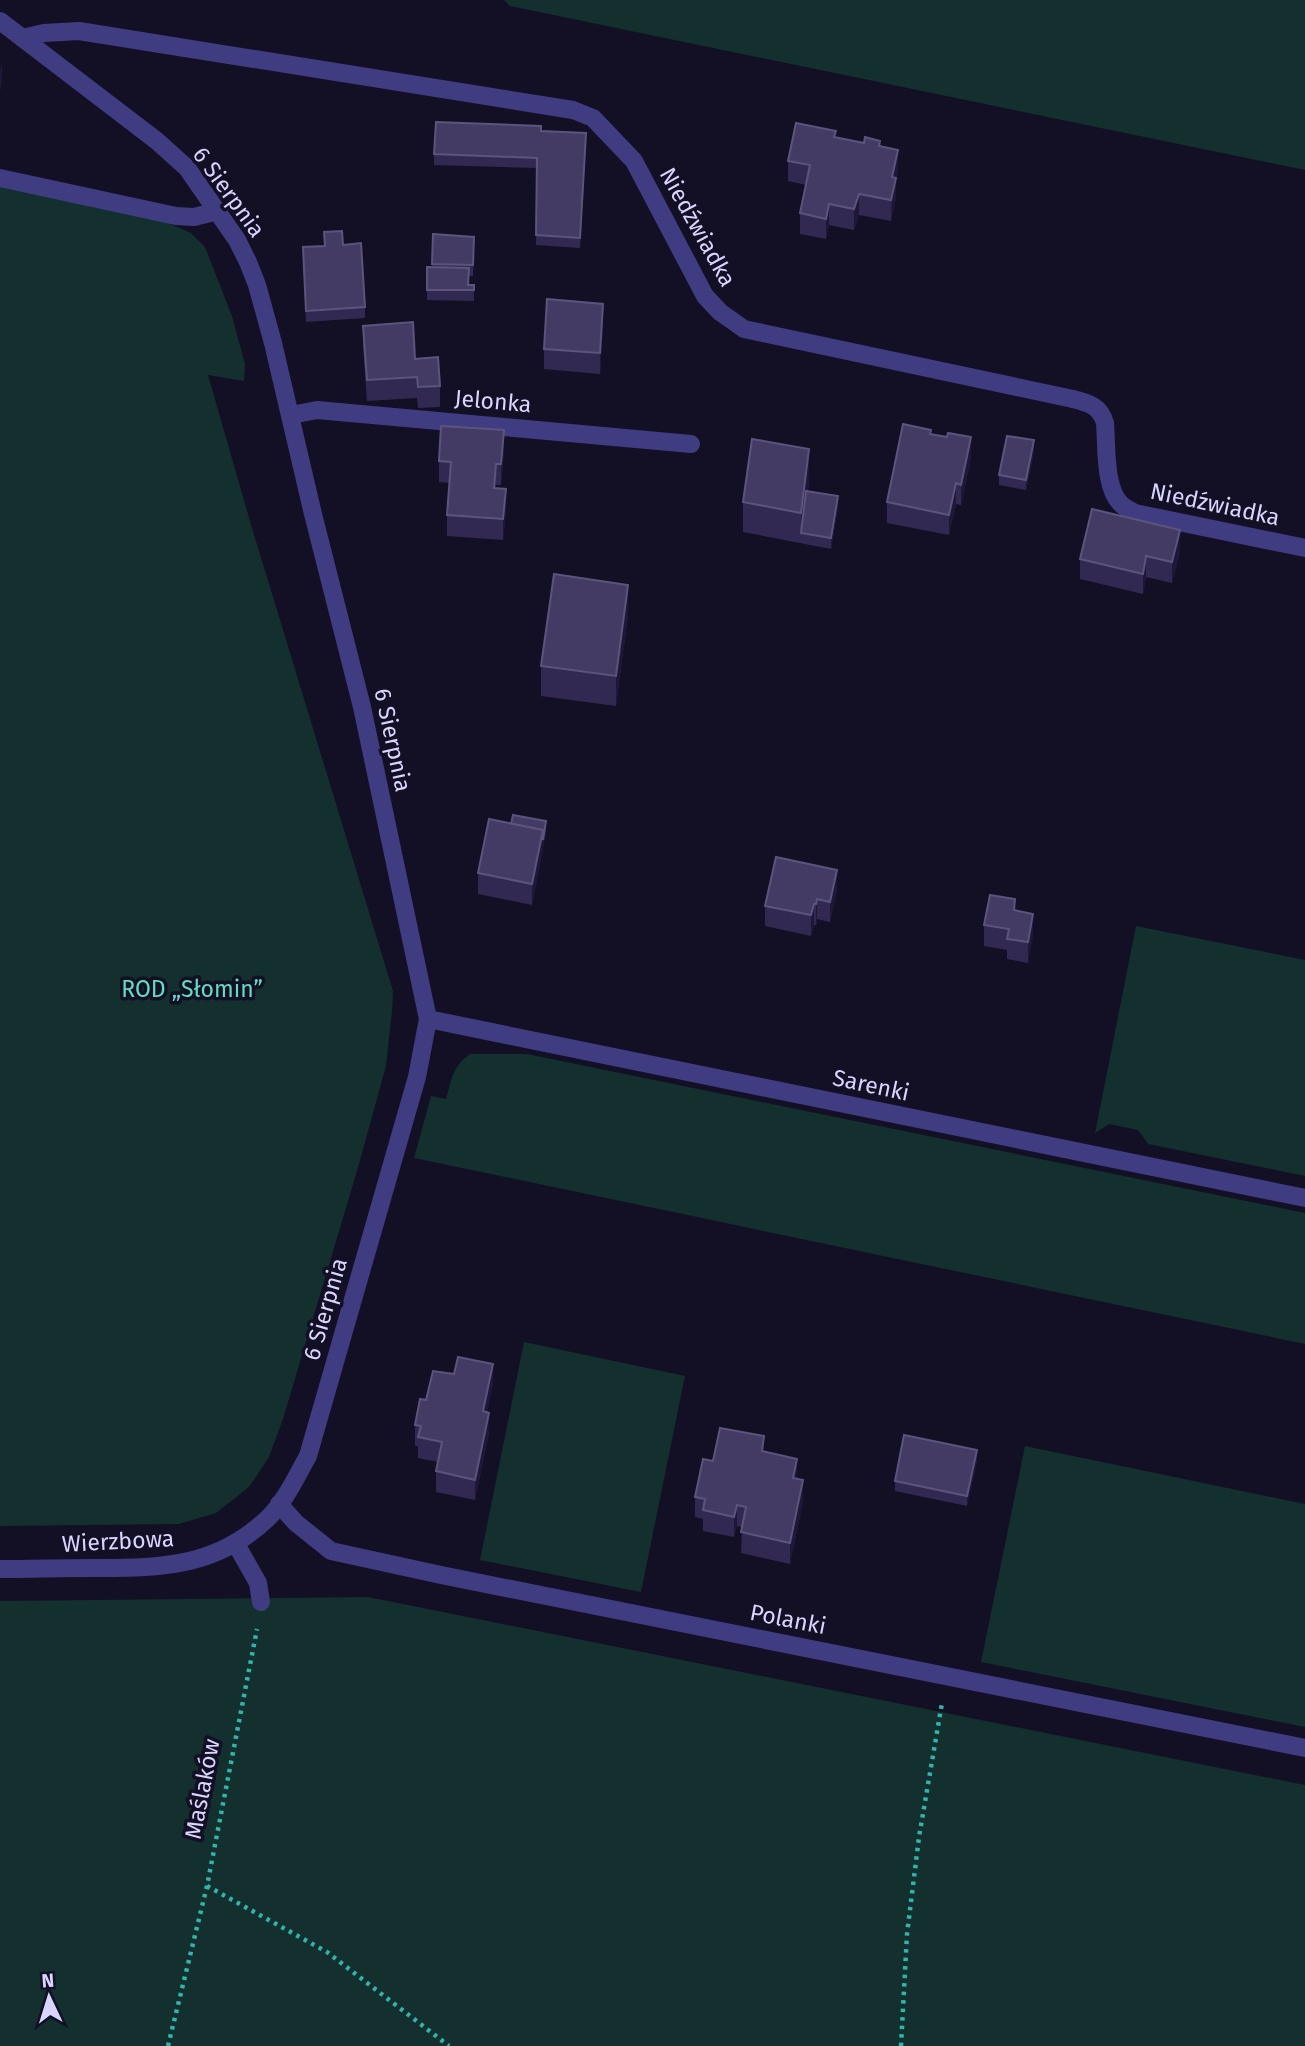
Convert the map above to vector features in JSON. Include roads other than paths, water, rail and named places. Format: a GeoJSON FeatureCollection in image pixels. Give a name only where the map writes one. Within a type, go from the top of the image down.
{"type":"FeatureCollection","features":[{"type":"Feature","properties":{"kind":"street","name":"6 Sierpnia"},"geometry":{"type":"LineString","coordinates":[[0,21],[165,148],[187,168],[237,240],[257,285],[362,707],[428,1019],[417,1077],[308,1456],[269,1517],[236,1544]]}},
{"type":"Feature","properties":{"kind":"street","name":"Niedźwiadka"},"geometry":{"type":"LineString","coordinates":[[22,38],[44,33],[79,31],[573,110],[593,118],[634,161],[705,296],[720,312],[744,329],[1091,404],[1098,408],[1105,423],[1110,488],[1126,508],[1135,513],[1305,548]]}},
{"type":"Feature","properties":{"kind":"street"},"geometry":{"type":"LineString","coordinates":[[0,178],[176,216],[194,217],[218,211]]}},
{"type":"Feature","properties":{"kind":"street","name":"Jelonka"},"geometry":{"type":"LineString","coordinates":[[291,415],[317,410],[691,444]]}},
{"type":"Feature","properties":{"kind":"street","name":"Sarenki"},"geometry":{"type":"LineString","coordinates":[[428,1019],[1305,1198]]}},
{"type":"Feature","properties":{"kind":"street","name":"Polanki"},"geometry":{"type":"LineString","coordinates":[[279,1504],[296,1523],[331,1551],[1305,1748]]}},
{"type":"Feature","properties":{"kind":"street"},"geometry":{"type":"LineString","coordinates":[[236,1544],[258,1583],[261,1602]]}},
{"type":"Feature","properties":{"kind":"street","name":"Wierzbowa"},"geometry":{"type":"LineString","coordinates":[[0,1569],[138,1568],[181,1564],[236,1544]]}},
{"type":"Feature","properties":{"kind":"park label","name":"ROD „Słomin”"},"geometry":{"type":"Point","coordinates":[192,989]}}]}
